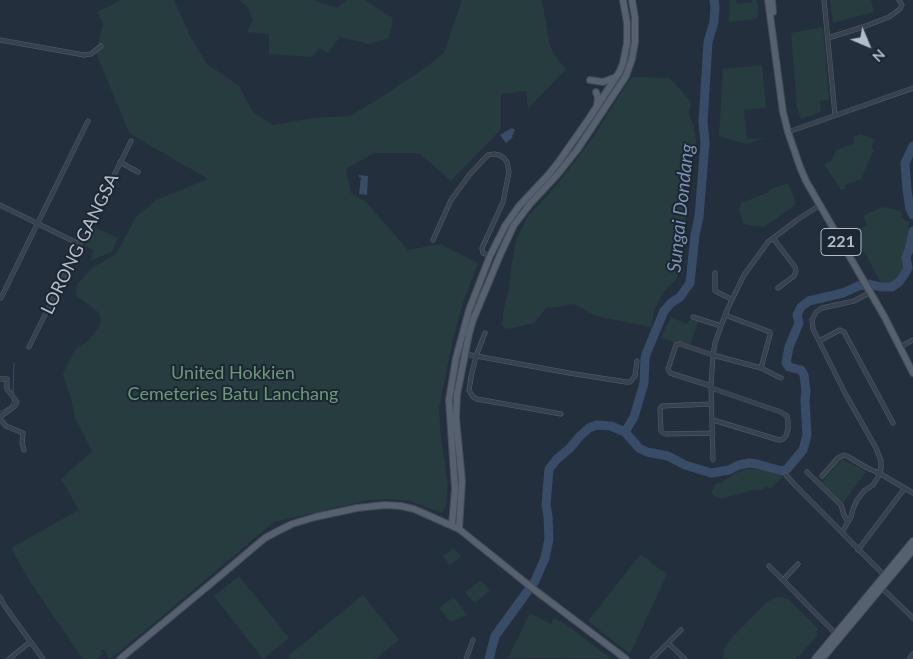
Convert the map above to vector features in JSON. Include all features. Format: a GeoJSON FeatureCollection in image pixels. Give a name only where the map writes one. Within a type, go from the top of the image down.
{"type":"FeatureCollection","features":[{"type":"Feature","properties":{"kind":"main road"},"geometry":{"type":"LineString","coordinates":[[452,525],[454,462],[448,400],[456,358],[469,310],[490,256],[511,216],[549,174],[580,133],[605,96],[623,63],[627,43],[624,0]]}},
{"type":"Feature","properties":{"kind":"main road"},"geometry":{"type":"LineString","coordinates":[[490,256],[496,253],[520,216],[567,162],[626,76],[635,42],[635,18],[632,0]]}},
{"type":"Feature","properties":{"kind":"main road","name":"221"},"geometry":{"type":"LineString","coordinates":[[768,0],[783,112],[803,174],[863,278],[913,373]]}},
{"type":"Feature","properties":{"kind":"main road","name":"221"},"geometry":{"type":"LineString","coordinates":[[772,0],[774,46]]}},
{"type":"Feature","properties":{"kind":"main road"},"geometry":{"type":"LineString","coordinates":[[605,96],[610,95],[618,82],[626,76]]}},
{"type":"Feature","properties":{"kind":"main road"},"geometry":{"type":"LineString","coordinates":[[590,80],[603,82],[616,77]]}},
{"type":"Feature","properties":{"kind":"main road"},"geometry":{"type":"LineString","coordinates":[[596,92],[598,98],[596,107]]}},
{"type":"Feature","properties":{"kind":"main road"},"geometry":{"type":"LineString","coordinates":[[593,126],[606,102],[605,96]]}},
{"type":"Feature","properties":{"kind":"main road"},"geometry":{"type":"LineString","coordinates":[[459,528],[462,481],[456,418],[459,382],[473,320],[509,234]]}},
{"type":"Feature","properties":{"kind":"main road"},"geometry":{"type":"LineString","coordinates":[[486,289],[486,283],[493,262],[490,256]]}},
{"type":"Feature","properties":{"kind":"main road"},"geometry":{"type":"LineString","coordinates":[[433,517],[444,517],[447,515],[454,498]]}},
{"type":"Feature","properties":{"kind":"main road"},"geometry":{"type":"LineString","coordinates":[[120,659],[265,538],[278,530],[303,520],[369,506],[385,505],[414,509],[459,528],[520,579],[626,659]]}},
{"type":"Feature","properties":{"kind":"main road"},"geometry":{"type":"LineString","coordinates":[[815,659],[913,541]]}},
{"type":"Feature","properties":{"kind":"main road"},"geometry":{"type":"LineString","coordinates":[[822,659],[913,550]]}},
{"type":"Feature","properties":{"kind":"street"},"geometry":{"type":"LineString","coordinates":[[824,0],[835,115]]}},
{"type":"Feature","properties":{"kind":"street"},"geometry":{"type":"LineString","coordinates":[[828,38],[889,17],[900,9],[902,5],[899,0]]}},
{"type":"Feature","properties":{"kind":"street"},"geometry":{"type":"LineString","coordinates":[[0,40],[84,55],[91,54],[101,46]]}},
{"type":"Feature","properties":{"kind":"street"},"geometry":{"type":"LineString","coordinates":[[788,132],[913,88]]}},
{"type":"Feature","properties":{"kind":"street"},"geometry":{"type":"LineString","coordinates":[[1,298],[88,121]]}},
{"type":"Feature","properties":{"kind":"street","name":"LORONG GANGSA"},"geometry":{"type":"LineString","coordinates":[[28,347],[131,141]]}},
{"type":"Feature","properties":{"kind":"street"},"geometry":{"type":"LineString","coordinates":[[433,240],[451,200],[477,166],[488,155],[494,154],[504,158],[509,172],[503,202],[482,248],[483,253],[490,256]]}},
{"type":"Feature","properties":{"kind":"street"},"geometry":{"type":"LineString","coordinates":[[120,162],[138,172]]}},
{"type":"Feature","properties":{"kind":"street"},"geometry":{"type":"LineString","coordinates":[[0,205],[79,244]]}},
{"type":"Feature","properties":{"kind":"street"},"geometry":{"type":"LineString","coordinates":[[713,460],[711,387],[713,355],[720,326],[744,275],[752,263],[773,238],[803,215],[820,205]]}},
{"type":"Feature","properties":{"kind":"street"},"geometry":{"type":"LineString","coordinates":[[773,238],[796,271],[794,276],[778,288]]}},
{"type":"Feature","properties":{"kind":"street"},"geometry":{"type":"LineString","coordinates":[[715,273],[715,292],[732,299]]}},
{"type":"Feature","properties":{"kind":"street"},"geometry":{"type":"LineString","coordinates":[[842,532],[857,500],[864,491],[873,485],[878,477],[881,461],[876,448],[846,395],[813,329],[812,320],[816,312],[822,308],[854,300],[870,291]]}},
{"type":"Feature","properties":{"kind":"street"},"geometry":{"type":"LineString","coordinates":[[725,315],[770,332],[761,368]]}},
{"type":"Feature","properties":{"kind":"street"},"geometry":{"type":"LineString","coordinates":[[694,317],[720,326]]}},
{"type":"Feature","properties":{"kind":"street"},"geometry":{"type":"LineString","coordinates":[[819,341],[843,330],[892,423]]}},
{"type":"Feature","properties":{"kind":"street"},"geometry":{"type":"LineString","coordinates":[[485,333],[476,356],[469,390],[470,394],[477,399],[561,414]]}},
{"type":"Feature","properties":{"kind":"street"},"geometry":{"type":"LineString","coordinates":[[900,347],[913,340]]}},
{"type":"Feature","properties":{"kind":"street"},"geometry":{"type":"LineString","coordinates":[[713,420],[776,440],[784,438],[788,429],[788,418],[785,414],[672,374],[668,369],[674,346],[678,344],[761,368],[781,378]]}},
{"type":"Feature","properties":{"kind":"street"},"geometry":{"type":"LineString","coordinates":[[465,354],[626,382],[630,382],[635,376],[637,361]]}},
{"type":"Feature","properties":{"kind":"street"},"geometry":{"type":"LineString","coordinates":[[0,379],[7,378],[7,387],[17,402],[15,406],[0,418],[6,426],[23,433],[22,443],[24,450]]}},
{"type":"Feature","properties":{"kind":"street"},"geometry":{"type":"LineString","coordinates":[[712,404],[662,406],[660,409],[661,430],[663,433],[713,433]]}},
{"type":"Feature","properties":{"kind":"street"},"geometry":{"type":"LineString","coordinates":[[822,476],[838,458],[844,455],[913,493]]}},
{"type":"Feature","properties":{"kind":"street"},"geometry":{"type":"LineString","coordinates":[[807,472],[841,504],[848,522]]}},
{"type":"Feature","properties":{"kind":"street"},"geometry":{"type":"LineString","coordinates":[[786,475],[885,576]]}},
{"type":"Feature","properties":{"kind":"street"},"geometry":{"type":"LineString","coordinates":[[858,550],[904,488]]}},
{"type":"Feature","properties":{"kind":"street"},"geometry":{"type":"LineString","coordinates":[[782,580],[798,564]]}},
{"type":"Feature","properties":{"kind":"street"},"geometry":{"type":"LineString","coordinates":[[769,566],[836,634]]}},
{"type":"Feature","properties":{"kind":"street"},"geometry":{"type":"LineString","coordinates":[[882,588],[913,618]]}},
{"type":"Feature","properties":{"kind":"street"},"geometry":{"type":"LineString","coordinates":[[0,597],[42,659]]}},
{"type":"Feature","properties":{"kind":"street"},"geometry":{"type":"LineString","coordinates":[[0,609],[4,605]]}},
{"type":"Feature","properties":{"kind":"street"},"geometry":{"type":"LineString","coordinates":[[652,659],[681,630]]}},
{"type":"Feature","properties":{"kind":"street"},"geometry":{"type":"LineString","coordinates":[[466,659],[473,640]]}},
{"type":"Feature","properties":{"kind":"street"},"geometry":{"type":"LineString","coordinates":[[10,659],[30,642]]}},
{"type":"Feature","properties":{"kind":"street"},"geometry":{"type":"LineString","coordinates":[[668,643],[685,659]]}},
{"type":"Feature","properties":{"kind":"green space","name":"United Hokkien Cemeteries Batu Lanchang"},"geometry":{"type":"Polygon","coordinates":[[[121,0],[174,0],[191,38],[207,64],[239,86],[253,112],[273,125],[312,118],[350,116],[383,96],[444,53],[462,0],[542,0],[550,46],[566,69],[528,109],[526,91],[501,94],[501,129],[451,181],[419,153],[374,153],[346,169],[351,193],[366,202],[408,250],[440,244],[478,263],[463,303],[453,339],[439,408],[448,485],[446,506],[442,513],[410,501],[369,500],[274,522],[110,659],[103,649],[101,651],[103,654],[98,659],[83,659],[31,583],[11,548],[79,510],[61,479],[92,451],[75,418],[63,374],[75,350],[89,340],[100,325],[101,319],[98,312],[77,296],[76,289],[78,283],[92,268],[118,251],[135,218],[156,200],[208,179],[129,133],[96,53],[103,23],[97,12],[121,0]]]}},
{"type":"Feature","properties":{"kind":"green space"},"geometry":{"type":"Polygon","coordinates":[[[239,0],[313,0],[337,8],[347,0],[365,0],[393,18],[389,38],[369,44],[340,37],[328,53],[320,48],[312,57],[269,54],[269,34],[247,32],[253,20],[247,6],[239,0]]]}},
{"type":"Feature","properties":{"kind":"green space"},"geometry":{"type":"Polygon","coordinates":[[[729,0],[736,0],[737,4],[756,0],[758,3],[758,17],[728,22],[730,12],[729,0]]]}},
{"type":"Feature","properties":{"kind":"green space"},"geometry":{"type":"Polygon","coordinates":[[[830,0],[871,0],[874,12],[833,23],[830,0]]]}},
{"type":"Feature","properties":{"kind":"green space"},"geometry":{"type":"Polygon","coordinates":[[[823,27],[829,100],[820,101],[821,112],[801,119],[797,108],[791,33],[823,27]]]}},
{"type":"Feature","properties":{"kind":"green space"},"geometry":{"type":"Polygon","coordinates":[[[762,65],[766,108],[744,110],[747,139],[765,138],[746,144],[719,136],[723,69],[762,65]]]}},
{"type":"Feature","properties":{"kind":"green space"},"geometry":{"type":"Polygon","coordinates":[[[634,77],[670,78],[691,102],[689,115],[694,127],[696,140],[695,151],[690,164],[685,226],[677,278],[665,290],[655,308],[651,327],[600,317],[574,304],[547,307],[534,323],[508,329],[502,326],[516,240],[528,216],[556,186],[594,136],[629,80],[634,77]]]}},
{"type":"Feature","properties":{"kind":"green space"},"geometry":{"type":"Polygon","coordinates":[[[861,134],[875,140],[871,148],[874,150],[861,179],[845,185],[846,189],[841,190],[824,164],[831,161],[836,150],[855,143],[853,137],[861,134]]]}},
{"type":"Feature","properties":{"kind":"green space"},"geometry":{"type":"Polygon","coordinates":[[[785,184],[789,185],[795,200],[794,206],[764,227],[743,223],[739,209],[741,203],[785,184]]]}},
{"type":"Feature","properties":{"kind":"green space"},"geometry":{"type":"Polygon","coordinates":[[[882,207],[901,211],[902,218],[909,222],[906,246],[902,257],[904,266],[897,279],[891,284],[882,284],[854,234],[867,225],[863,216],[882,207]]]}},
{"type":"Feature","properties":{"kind":"green space"},"geometry":{"type":"Polygon","coordinates":[[[94,227],[118,238],[112,252],[90,261],[94,250],[85,246],[94,227]]]}},
{"type":"Feature","properties":{"kind":"green space"},"geometry":{"type":"Polygon","coordinates":[[[671,317],[686,324],[692,318],[699,320],[690,345],[682,342],[675,343],[661,337],[671,317]]]}},
{"type":"Feature","properties":{"kind":"green space"},"geometry":{"type":"Polygon","coordinates":[[[842,459],[866,472],[843,503],[822,482],[842,459]]]}},
{"type":"Feature","properties":{"kind":"green space"},"geometry":{"type":"Polygon","coordinates":[[[747,469],[767,470],[783,477],[770,489],[766,486],[762,490],[752,490],[721,499],[711,494],[715,484],[747,469]]]}},
{"type":"Feature","properties":{"kind":"green space"},"geometry":{"type":"Polygon","coordinates":[[[454,548],[461,557],[450,565],[443,556],[454,548]]]}},
{"type":"Feature","properties":{"kind":"green space"},"geometry":{"type":"Polygon","coordinates":[[[640,555],[667,574],[630,654],[588,621],[640,555]]]}},
{"type":"Feature","properties":{"kind":"green space"},"geometry":{"type":"Polygon","coordinates":[[[239,576],[289,638],[263,659],[214,596],[239,576]]]}},
{"type":"Feature","properties":{"kind":"green space"},"geometry":{"type":"Polygon","coordinates":[[[481,580],[490,591],[474,603],[465,592],[481,580]]]}},
{"type":"Feature","properties":{"kind":"green space"},"geometry":{"type":"Polygon","coordinates":[[[363,595],[399,640],[375,659],[290,659],[288,656],[363,595]]]}},
{"type":"Feature","properties":{"kind":"green space"},"geometry":{"type":"Polygon","coordinates":[[[454,597],[467,615],[451,622],[439,608],[454,597]]]}},
{"type":"Feature","properties":{"kind":"green space"},"geometry":{"type":"Polygon","coordinates":[[[780,597],[788,599],[819,629],[816,632],[818,635],[796,659],[723,659],[724,649],[728,642],[767,602],[780,597]]]}},
{"type":"Feature","properties":{"kind":"green space"},"geometry":{"type":"Polygon","coordinates":[[[530,613],[551,624],[554,618],[565,624],[612,659],[508,658],[530,613]]]}},
{"type":"Feature","properties":{"kind":"water"},"geometry":{"type":"Polygon","coordinates":[[[512,128],[515,130],[513,137],[506,143],[500,135],[512,128]]]}},
{"type":"Feature","properties":{"kind":"water"},"geometry":{"type":"Polygon","coordinates":[[[359,175],[368,176],[367,195],[359,194],[361,177],[359,175]]]}},
{"type":"Feature","properties":{"kind":"waterway","name":"Sungai Dondang"},"geometry":{"type":"LineString","coordinates":[[625,432],[634,417],[644,383],[646,354],[664,311],[680,297],[690,283],[695,235],[699,217],[705,142],[703,122],[708,42],[714,22],[714,0]]}},
{"type":"Feature","properties":{"kind":"waterway"},"geometry":{"type":"LineString","coordinates":[[913,146],[905,163],[907,190],[910,209],[913,215]]}},
{"type":"Feature","properties":{"kind":"waterway"},"geometry":{"type":"LineString","coordinates":[[489,659],[495,636],[535,581],[545,558],[549,539],[546,505],[549,469],[557,459],[589,428],[597,425],[611,426],[625,432],[639,448],[647,452],[668,456],[685,465],[711,473],[729,470],[749,463],[782,471],[787,469],[803,450],[807,435],[804,375],[801,370],[789,367],[786,363],[789,347],[799,323],[797,315],[801,307],[809,301],[843,293],[858,286],[869,284],[892,287],[899,282],[908,268],[906,257],[913,231]]}},
{"type":"Feature","properties":{"kind":"waterway"},"geometry":{"type":"LineString","coordinates":[[13,394],[14,363]]}},
{"type":"Feature","properties":{"kind":"waterway"},"geometry":{"type":"LineString","coordinates":[[0,412],[10,406],[13,398]]}}]}
